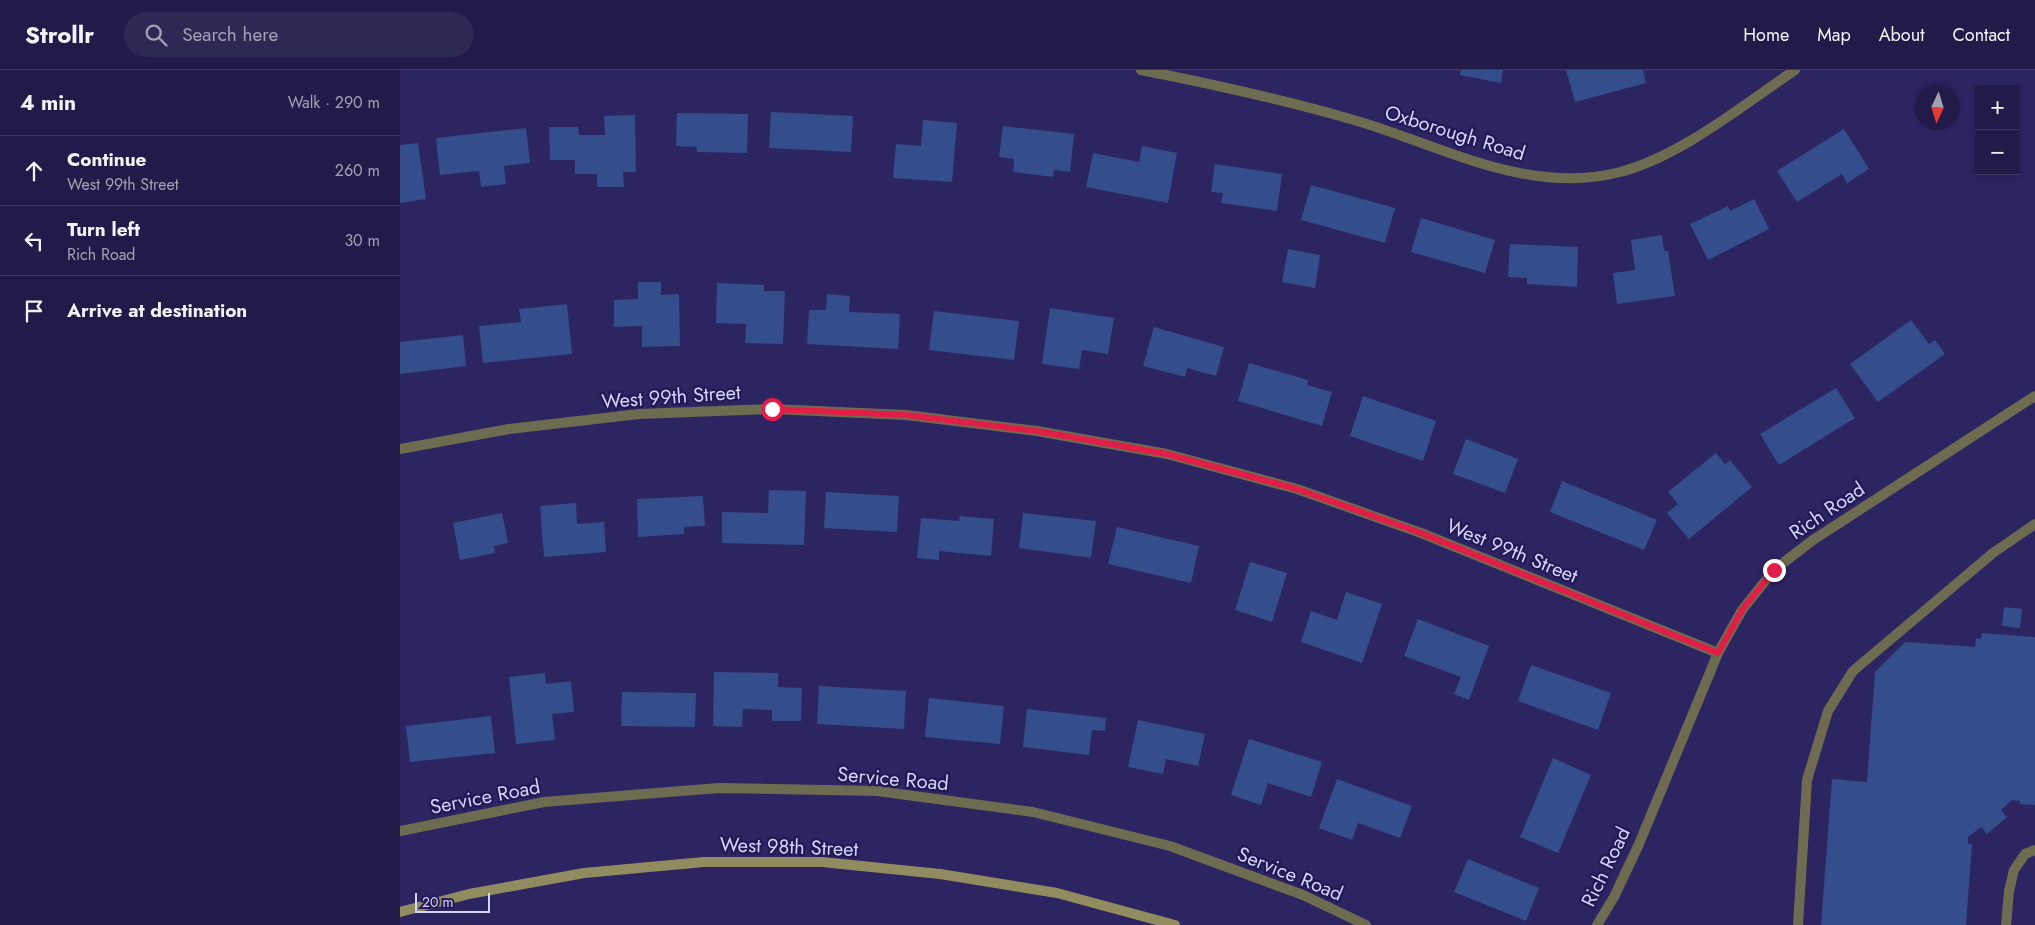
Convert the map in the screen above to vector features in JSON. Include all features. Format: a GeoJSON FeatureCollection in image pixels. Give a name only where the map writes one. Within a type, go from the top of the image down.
{"type":"FeatureCollection","features":[{"type":"Feature","properties":{"kind":"street","name":"Oxborough Road"},"geometry":{"type":"LineString","coordinates":[[1141,70],[1216,85],[1355,120],[1490,166],[1533,176],[1576,179],[1620,172],[1660,158],[1698,136],[1795,70]]}},
{"type":"Feature","properties":{"kind":"street","name":"Rich Road"},"geometry":{"type":"LineString","coordinates":[[1597,925],[1614,897],[1639,844],[1718,653],[1742,610],[1774,570],[1812,540],[2035,396]]}},
{"type":"Feature","properties":{"kind":"street","name":"West 99th Street"},"geometry":{"type":"LineString","coordinates":[[400,449],[508,429],[630,415],[772,409],[906,415],[1037,431],[1167,454],[1297,489],[1421,533],[1718,653]]}},
{"type":"Feature","properties":{"kind":"street"},"geometry":{"type":"LineString","coordinates":[[1798,925],[1807,780],[1828,711],[1853,671],[1993,553],[2035,524]]}},
{"type":"Feature","properties":{"kind":"street","name":"Service Road"},"geometry":{"type":"LineString","coordinates":[[400,831],[544,802],[719,788],[877,791],[1032,812],[1170,846],[1303,895],[1366,925]]}},
{"type":"Feature","properties":{"kind":"street"},"geometry":{"type":"LineString","coordinates":[[2006,925],[2009,891],[2014,870],[2025,854],[2035,850]]}},
{"type":"Feature","properties":{"kind":"street","name":"West 98th Street"},"geometry":{"type":"LineString","coordinates":[[400,912],[469,894],[584,873],[704,862],[822,862],[940,874],[1057,893],[1175,925]]}},
{"type":"Feature","properties":{"kind":"building"},"geometry":{"type":"Polygon","coordinates":[[[1461,70],[1503,70],[1501,83],[1460,75],[1461,70]]]}},
{"type":"Feature","properties":{"kind":"building"},"geometry":{"type":"Polygon","coordinates":[[[1566,70],[1643,70],[1646,83],[1575,102],[1566,70]]]}},
{"type":"Feature","properties":{"kind":"building"},"geometry":{"type":"Polygon","coordinates":[[[771,112],[853,116],[851,152],[769,148],[771,112]]]}},
{"type":"Feature","properties":{"kind":"building"},"geometry":{"type":"Polygon","coordinates":[[[677,113],[748,114],[747,153],[697,152],[697,147],[676,146],[677,113]]]}},
{"type":"Feature","properties":{"kind":"building"},"geometry":{"type":"Polygon","coordinates":[[[635,115],[636,172],[623,172],[624,187],[597,187],[597,174],[575,174],[575,160],[550,160],[549,127],[578,127],[579,135],[605,135],[604,116],[635,115]]]}},
{"type":"Feature","properties":{"kind":"building"},"geometry":{"type":"Polygon","coordinates":[[[923,120],[957,123],[952,182],[893,178],[896,144],[921,146],[923,120]]]}},
{"type":"Feature","properties":{"kind":"building"},"geometry":{"type":"Polygon","coordinates":[[[1003,126],[1074,134],[1070,172],[1054,170],[1053,177],[1013,172],[1014,159],[999,157],[1003,126]]]}},
{"type":"Feature","properties":{"kind":"building"},"geometry":{"type":"Polygon","coordinates":[[[526,128],[530,163],[504,166],[506,184],[481,187],[479,171],[440,175],[436,138],[526,128]]]}},
{"type":"Feature","properties":{"kind":"building"},"geometry":{"type":"Polygon","coordinates":[[[1844,129],[1869,169],[1847,183],[1842,174],[1797,202],[1777,171],[1844,129]]]}},
{"type":"Feature","properties":{"kind":"building"},"geometry":{"type":"Polygon","coordinates":[[[418,143],[426,199],[400,203],[400,145],[418,143]]]}},
{"type":"Feature","properties":{"kind":"building"},"geometry":{"type":"Polygon","coordinates":[[[1142,146],[1177,153],[1168,203],[1086,187],[1093,153],[1139,162],[1142,146]]]}},
{"type":"Feature","properties":{"kind":"building"},"geometry":{"type":"Polygon","coordinates":[[[1215,164],[1282,174],[1277,211],[1221,203],[1223,193],[1211,192],[1215,164]]]}},
{"type":"Feature","properties":{"kind":"building"},"geometry":{"type":"Polygon","coordinates":[[[1311,185],[1395,208],[1385,243],[1301,220],[1311,185]]]}},
{"type":"Feature","properties":{"kind":"building"},"geometry":{"type":"Polygon","coordinates":[[[1754,199],[1769,229],[1708,260],[1690,224],[1728,206],[1730,211],[1754,199]]]}},
{"type":"Feature","properties":{"kind":"building"},"geometry":{"type":"Polygon","coordinates":[[[1421,218],[1495,240],[1485,273],[1411,252],[1421,218]]]}},
{"type":"Feature","properties":{"kind":"building"},"geometry":{"type":"Polygon","coordinates":[[[1662,235],[1664,251],[1668,251],[1675,296],[1617,304],[1613,273],[1635,270],[1631,240],[1662,235]]]}},
{"type":"Feature","properties":{"kind":"building"},"geometry":{"type":"Polygon","coordinates":[[[1510,244],[1578,247],[1577,287],[1527,284],[1527,278],[1508,277],[1510,244]]]}},
{"type":"Feature","properties":{"kind":"building"},"geometry":{"type":"Polygon","coordinates":[[[1288,249],[1320,255],[1315,288],[1282,282],[1288,249]]]}},
{"type":"Feature","properties":{"kind":"building"},"geometry":{"type":"Polygon","coordinates":[[[638,282],[661,282],[661,295],[679,294],[680,346],[642,347],[642,326],[614,327],[614,300],[638,299],[638,282]]]}},
{"type":"Feature","properties":{"kind":"building"},"geometry":{"type":"Polygon","coordinates":[[[717,283],[764,285],[764,291],[785,291],[783,344],[745,343],[746,324],[716,323],[717,283]]]}},
{"type":"Feature","properties":{"kind":"building"},"geometry":{"type":"Polygon","coordinates":[[[827,294],[850,296],[849,312],[900,314],[898,349],[807,344],[809,310],[826,310],[827,294]]]}},
{"type":"Feature","properties":{"kind":"building"},"geometry":{"type":"Polygon","coordinates":[[[567,304],[572,354],[483,363],[479,326],[521,322],[519,309],[567,304]]]}},
{"type":"Feature","properties":{"kind":"building"},"geometry":{"type":"Polygon","coordinates":[[[1050,308],[1114,318],[1108,354],[1082,350],[1079,369],[1042,364],[1050,308]]]}},
{"type":"Feature","properties":{"kind":"building"},"geometry":{"type":"Polygon","coordinates":[[[934,311],[1019,321],[1014,360],[929,350],[934,311]]]}},
{"type":"Feature","properties":{"kind":"building"},"geometry":{"type":"Polygon","coordinates":[[[1911,320],[1929,344],[1935,340],[1945,354],[1878,402],[1850,364],[1911,320]]]}},
{"type":"Feature","properties":{"kind":"building"},"geometry":{"type":"Polygon","coordinates":[[[1154,327],[1224,347],[1216,376],[1187,368],[1185,377],[1143,366],[1154,327]]]}},
{"type":"Feature","properties":{"kind":"building"},"geometry":{"type":"Polygon","coordinates":[[[463,335],[466,366],[400,374],[400,342],[463,335]]]}},
{"type":"Feature","properties":{"kind":"building"},"geometry":{"type":"Polygon","coordinates":[[[1249,363],[1308,380],[1307,385],[1332,392],[1322,426],[1238,401],[1249,363]]]}},
{"type":"Feature","properties":{"kind":"building"},"geometry":{"type":"Polygon","coordinates":[[[1836,388],[1855,418],[1779,465],[1760,434],[1836,388]]]}},
{"type":"Feature","properties":{"kind":"building"},"geometry":{"type":"Polygon","coordinates":[[[1363,396],[1436,421],[1423,461],[1350,436],[1363,396]]]}},
{"type":"Feature","properties":{"kind":"building"},"geometry":{"type":"Polygon","coordinates":[[[1466,439],[1518,459],[1505,493],[1453,474],[1466,439]]]}},
{"type":"Feature","properties":{"kind":"building"},"geometry":{"type":"Polygon","coordinates":[[[1716,453],[1725,464],[1730,460],[1752,487],[1689,539],[1667,513],[1678,504],[1668,492],[1716,453]]]}},
{"type":"Feature","properties":{"kind":"building"},"geometry":{"type":"Polygon","coordinates":[[[1562,481],[1657,520],[1644,550],[1550,512],[1562,481]]]}},
{"type":"Feature","properties":{"kind":"building"},"geometry":{"type":"Polygon","coordinates":[[[769,490],[806,491],[804,545],[722,543],[722,512],[768,513],[769,490]]]}},
{"type":"Feature","properties":{"kind":"building"},"geometry":{"type":"Polygon","coordinates":[[[826,492],[899,496],[897,532],[824,528],[826,492]]]}},
{"type":"Feature","properties":{"kind":"building"},"geometry":{"type":"Polygon","coordinates":[[[703,496],[705,526],[684,527],[684,534],[638,537],[637,499],[703,496]]]}},
{"type":"Feature","properties":{"kind":"building"},"geometry":{"type":"Polygon","coordinates":[[[576,503],[577,524],[604,522],[606,552],[544,557],[540,506],[576,503]]]}},
{"type":"Feature","properties":{"kind":"building"},"geometry":{"type":"Polygon","coordinates":[[[502,513],[508,543],[494,546],[495,553],[460,560],[453,523],[502,513]]]}},
{"type":"Feature","properties":{"kind":"building"},"geometry":{"type":"Polygon","coordinates":[[[1023,513],[1096,521],[1091,558],[1019,548],[1023,513]]]}},
{"type":"Feature","properties":{"kind":"building"},"geometry":{"type":"Polygon","coordinates":[[[960,516],[994,519],[991,556],[939,551],[939,560],[917,558],[921,518],[959,521],[960,516]]]}},
{"type":"Feature","properties":{"kind":"building"},"geometry":{"type":"Polygon","coordinates":[[[1117,527],[1199,546],[1191,583],[1108,564],[1117,527]]]}},
{"type":"Feature","properties":{"kind":"building"},"geometry":{"type":"Polygon","coordinates":[[[1250,562],[1287,573],[1272,622],[1235,610],[1250,562]]]}},
{"type":"Feature","properties":{"kind":"building"},"geometry":{"type":"Polygon","coordinates":[[[1346,592],[1382,604],[1362,663],[1301,642],[1311,611],[1337,620],[1346,592]]]}},
{"type":"Feature","properties":{"kind":"building"},"geometry":{"type":"Polygon","coordinates":[[[2004,607],[2022,609],[2020,628],[2002,626],[2004,607]]]}},
{"type":"Feature","properties":{"kind":"building"},"geometry":{"type":"Polygon","coordinates":[[[1418,619],[1489,646],[1469,700],[1454,694],[1461,677],[1404,656],[1418,619]]]}},
{"type":"Feature","properties":{"kind":"building"},"geometry":{"type":"Polygon","coordinates":[[[1982,633],[2035,637],[2035,805],[2020,804],[2020,801],[2012,800],[2001,810],[2007,817],[1987,834],[1981,827],[1968,837],[1968,844],[1972,844],[1966,925],[1821,925],[1832,779],[1867,782],[1875,672],[1905,642],[1975,647],[1976,638],[1981,639],[1982,633]]]}},
{"type":"Feature","properties":{"kind":"building"},"geometry":{"type":"Polygon","coordinates":[[[1531,665],[1611,693],[1598,730],[1518,701],[1531,665]]]}},
{"type":"Feature","properties":{"kind":"building"},"geometry":{"type":"Polygon","coordinates":[[[714,672],[778,673],[778,687],[802,688],[801,721],[772,721],[772,710],[743,709],[742,727],[713,726],[714,672]]]}},
{"type":"Feature","properties":{"kind":"building"},"geometry":{"type":"Polygon","coordinates":[[[545,673],[546,684],[571,681],[574,712],[552,714],[555,740],[516,744],[509,677],[545,673]]]}},
{"type":"Feature","properties":{"kind":"building"},"geometry":{"type":"Polygon","coordinates":[[[819,686],[906,691],[904,729],[817,724],[819,686]]]}},
{"type":"Feature","properties":{"kind":"building"},"geometry":{"type":"Polygon","coordinates":[[[622,692],[696,693],[695,727],[621,726],[622,692]]]}},
{"type":"Feature","properties":{"kind":"building"},"geometry":{"type":"Polygon","coordinates":[[[929,698],[1004,706],[1000,744],[925,737],[929,698]]]}},
{"type":"Feature","properties":{"kind":"building"},"geometry":{"type":"Polygon","coordinates":[[[1027,709],[1106,718],[1105,731],[1092,730],[1089,755],[1023,747],[1027,709]]]}},
{"type":"Feature","properties":{"kind":"building"},"geometry":{"type":"Polygon","coordinates":[[[491,716],[495,753],[410,762],[406,726],[491,716]]]}},
{"type":"Feature","properties":{"kind":"building"},"geometry":{"type":"Polygon","coordinates":[[[1138,720],[1205,734],[1198,766],[1166,759],[1163,774],[1128,767],[1138,720]]]}},
{"type":"Feature","properties":{"kind":"building"},"geometry":{"type":"Polygon","coordinates":[[[1249,739],[1322,762],[1311,797],[1268,783],[1261,805],[1231,795],[1249,739]]]}},
{"type":"Feature","properties":{"kind":"building"},"geometry":{"type":"Polygon","coordinates":[[[1553,758],[1591,775],[1558,853],[1520,837],[1553,758]]]}},
{"type":"Feature","properties":{"kind":"building"},"geometry":{"type":"Polygon","coordinates":[[[1337,779],[1412,806],[1400,838],[1358,823],[1352,840],[1319,828],[1337,779]]]}},
{"type":"Feature","properties":{"kind":"building"},"geometry":{"type":"Polygon","coordinates":[[[1468,859],[1539,888],[1526,921],[1454,892],[1468,859]]]}},
{"type":"Feature","properties":{"kind":"route"},"geometry":{"type":"LineString","coordinates":[[772,409],[906,415],[1037,431],[1167,454],[1297,489],[1421,533],[1718,653],[1742,610],[1774,570]]}}]}
